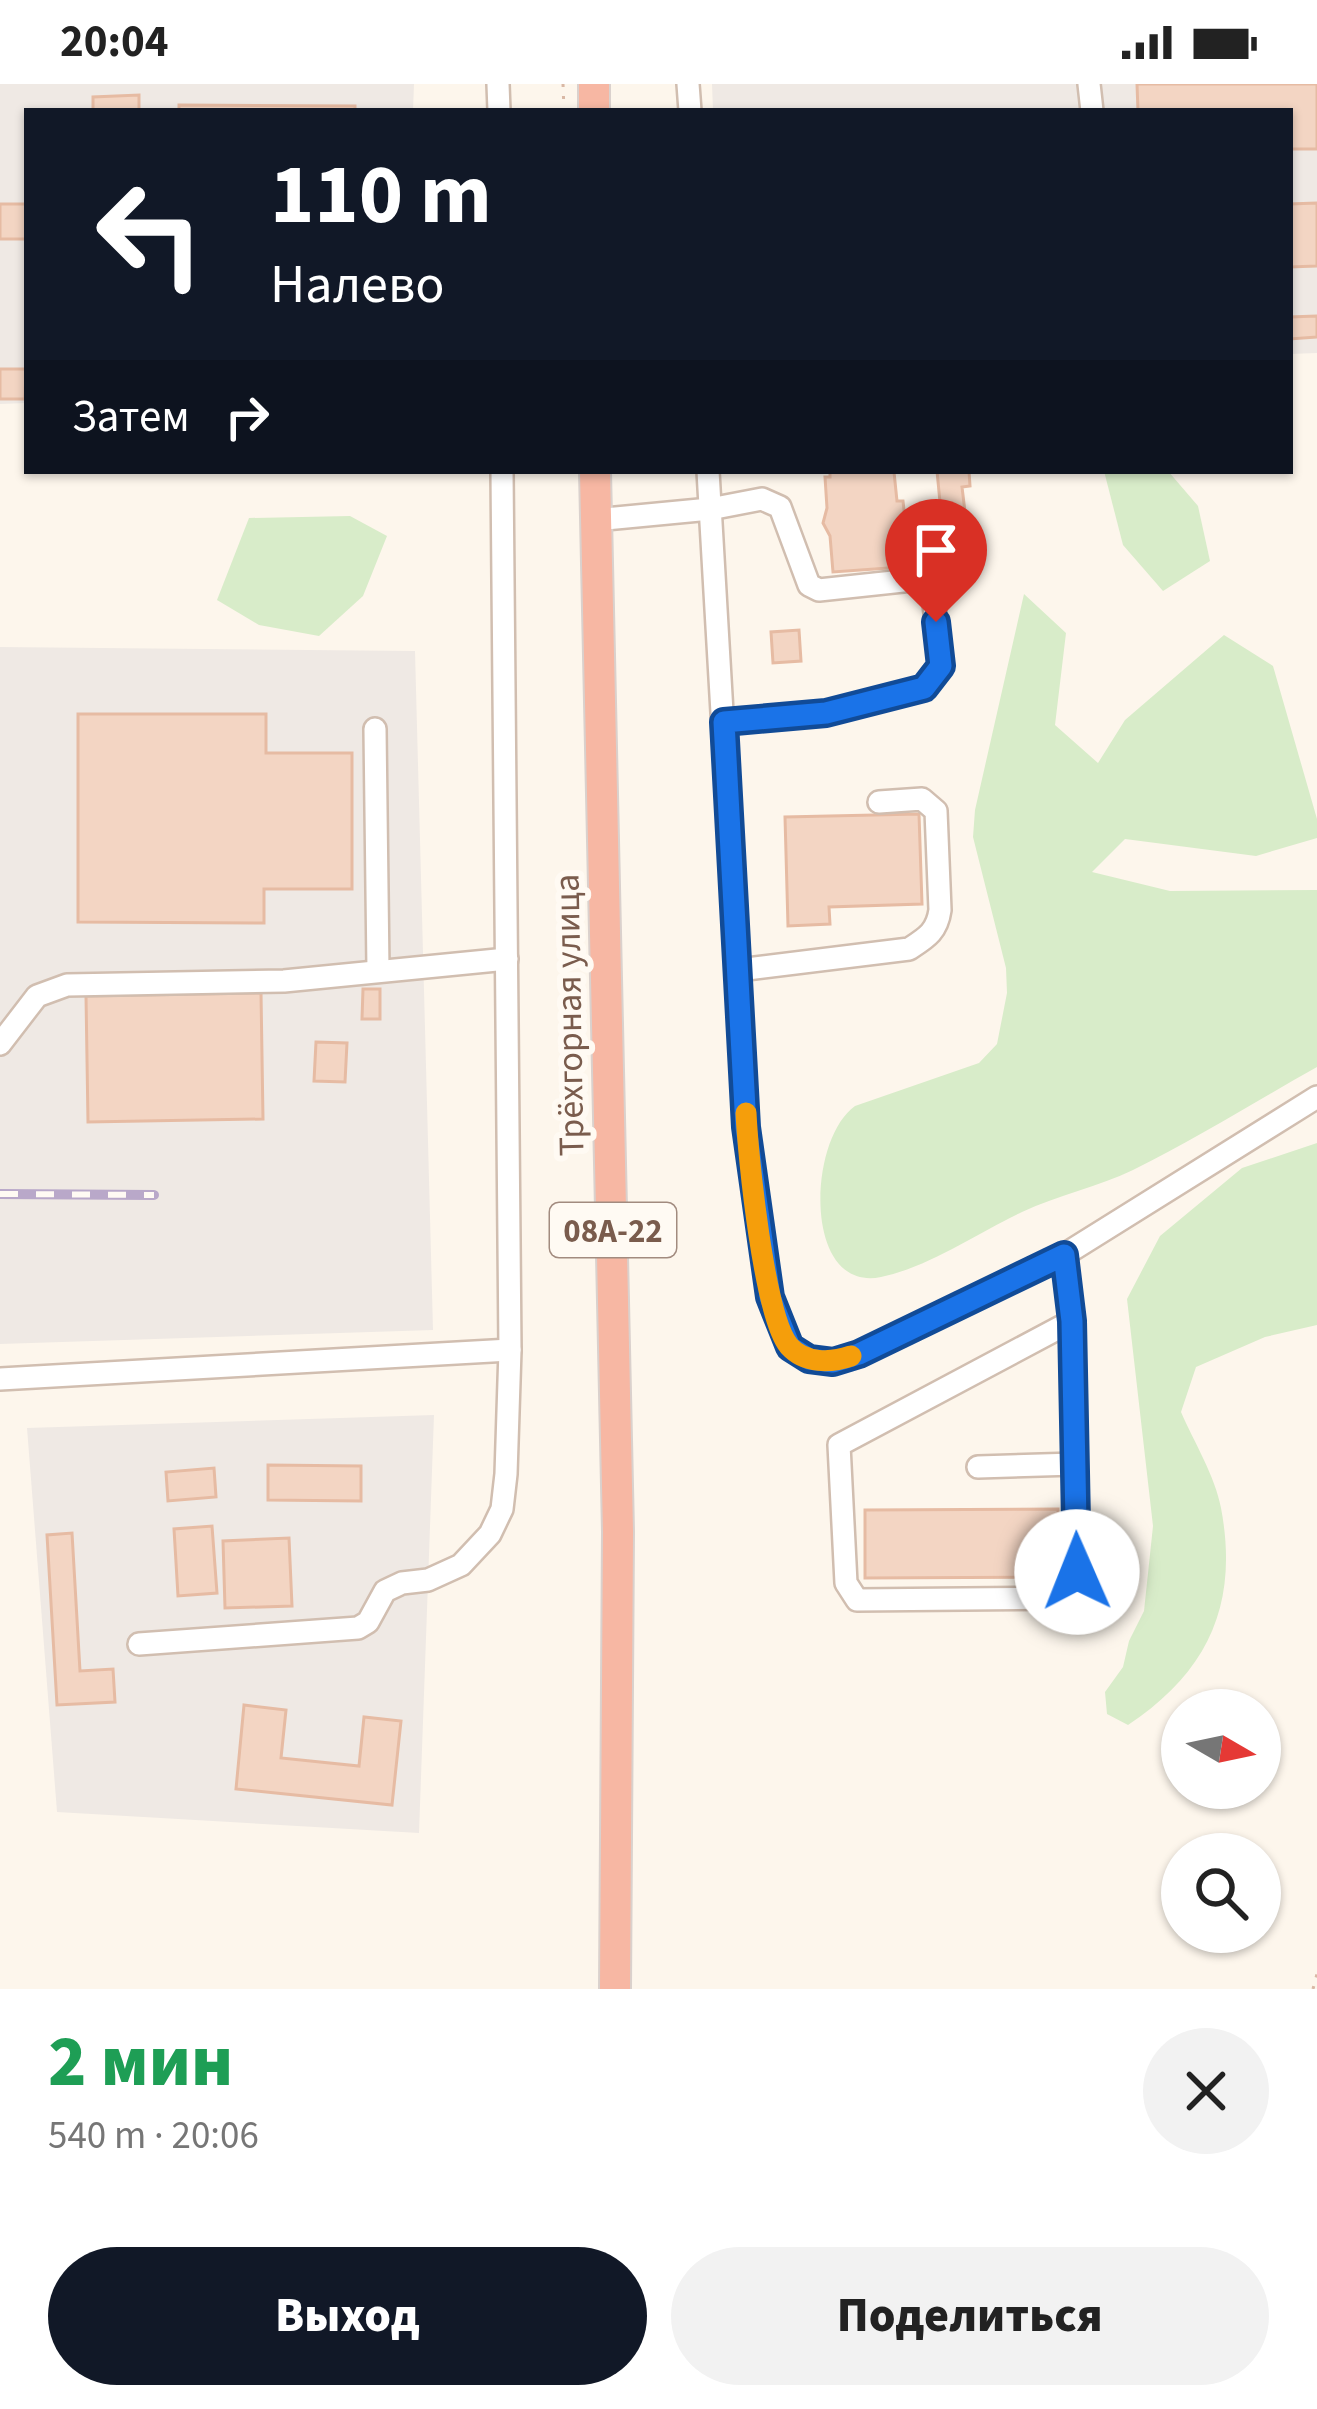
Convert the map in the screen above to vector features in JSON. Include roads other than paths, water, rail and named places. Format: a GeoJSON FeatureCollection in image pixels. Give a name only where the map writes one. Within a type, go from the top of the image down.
{"type":"FeatureCollection","features":[{"type":"Feature","properties":{"kind":"highway","name":"Трёхгорная улица"},"geometry":{"type":"LineString","coordinates":[[595,474],[619,1532],[615,1989]]}},
{"type":"Feature","properties":{"kind":"lane"},"geometry":{"type":"LineString","coordinates":[[139,1644],[358,1628],[368,1622],[385,1591],[461,1565],[490,1534],[502,1508],[510,1350],[502,474]]}},
{"type":"Feature","properties":{"kind":"lane"},"geometry":{"type":"LineString","coordinates":[[708,474],[746,1127],[770,1297],[790,1347],[809,1359],[833,1362],[859,1354],[1064,1255],[1312,1106]]}},
{"type":"Feature","properties":{"kind":"lane"},"geometry":{"type":"LineString","coordinates":[[595,520],[761,499],[780,507],[809,585],[819,590],[931,578]]}},
{"type":"Feature","properties":{"kind":"lane"},"geometry":{"type":"LineString","coordinates":[[724,722],[826,713],[924,688],[941,666],[931,578],[938,554]]}},
{"type":"Feature","properties":{"kind":"lane"},"geometry":{"type":"LineString","coordinates":[[375,728],[378,970]]}},
{"type":"Feature","properties":{"kind":"lane"},"geometry":{"type":"LineString","coordinates":[[739,970],[909,950],[932,933],[940,910],[936,811],[922,799],[879,802]]}},
{"type":"Feature","properties":{"kind":"lane"},"geometry":{"type":"LineString","coordinates":[[0,1044],[37,996],[67,985],[284,981],[507,959]]}},
{"type":"Feature","properties":{"kind":"lane"},"geometry":{"type":"LineString","coordinates":[[1064,1255],[1072,1321],[1077,1572],[1062,1598],[857,1600],[846,1583],[839,1445],[1072,1321]]}},
{"type":"Feature","properties":{"kind":"lane"},"geometry":{"type":"LineString","coordinates":[[0,1379],[510,1350]]}},
{"type":"Feature","properties":{"kind":"lane"},"geometry":{"type":"LineString","coordinates":[[978,1467],[1075,1464]]}},
{"type":"Feature","properties":{"kind":"railway"},"geometry":{"type":"LineString","coordinates":[[0,1194],[154,1195]]}}]}
